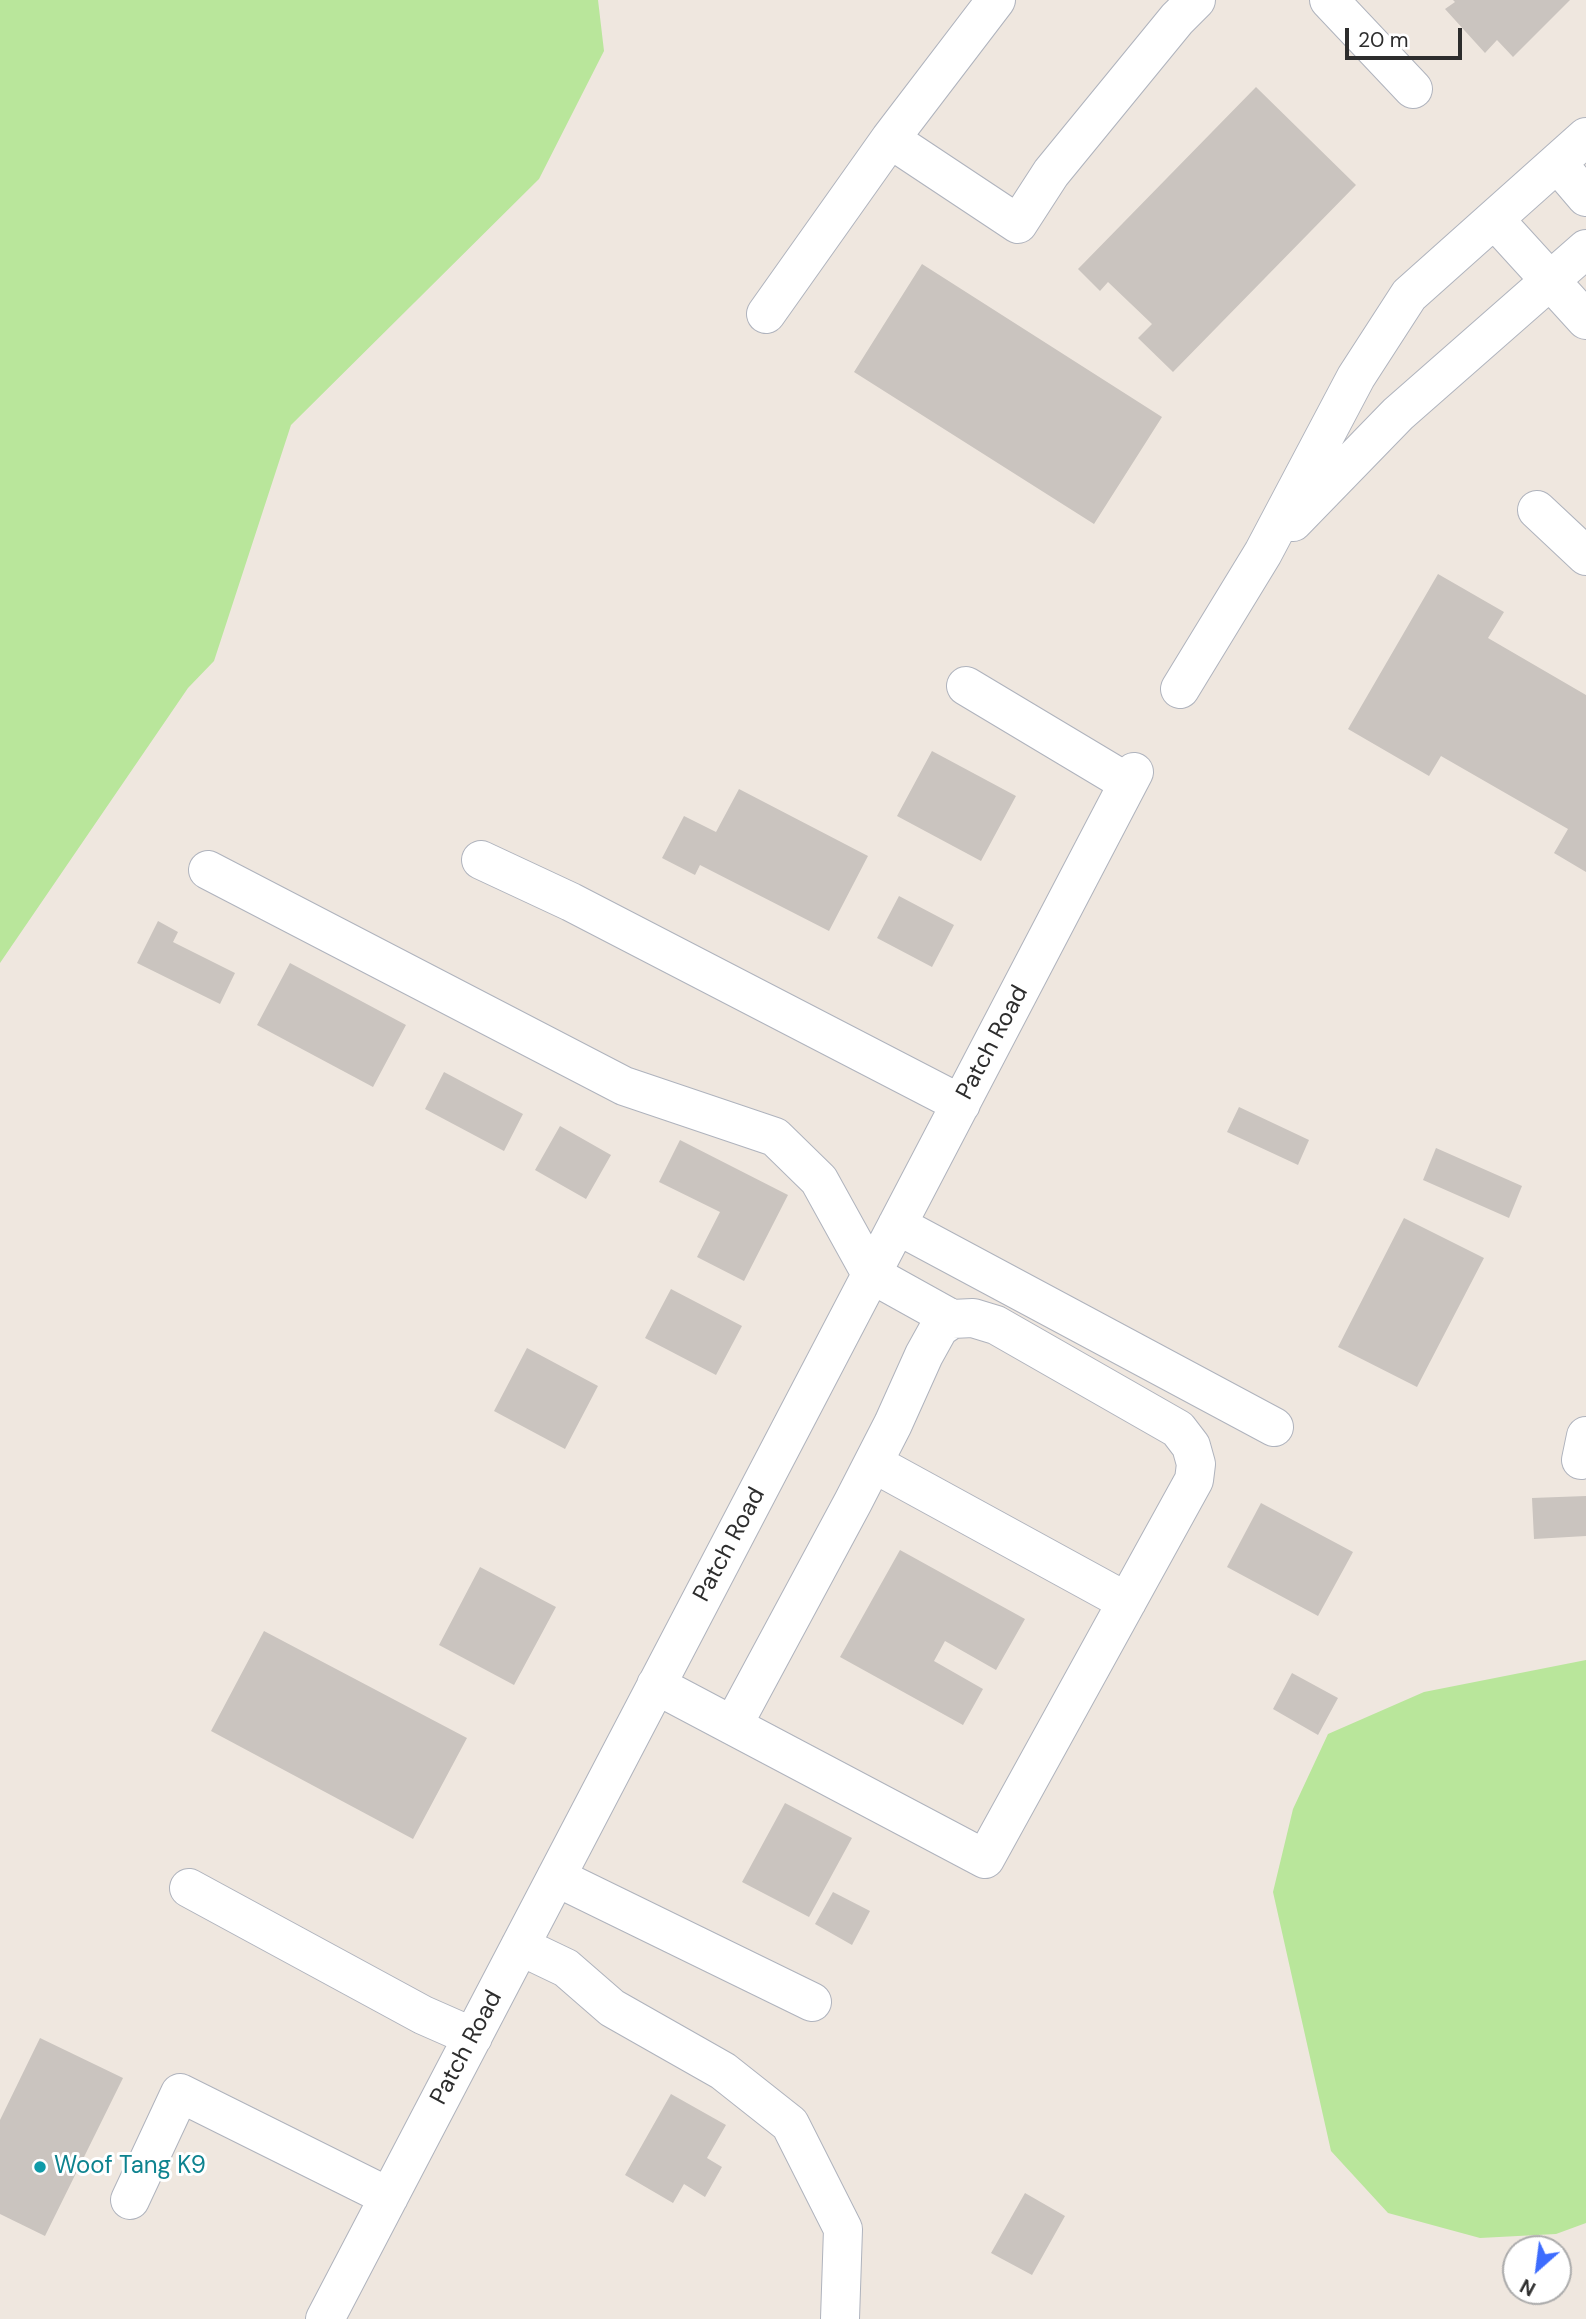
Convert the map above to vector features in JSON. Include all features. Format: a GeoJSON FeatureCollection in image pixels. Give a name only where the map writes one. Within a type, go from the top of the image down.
{"type":"FeatureCollection","features":[{"type":"Feature","properties":{"kind":"street"},"geometry":{"type":"LineString","coordinates":[[766,314],[890,139],[996,0]]}},
{"type":"Feature","properties":{"kind":"street"},"geometry":{"type":"LineString","coordinates":[[890,139],[1018,224],[1051,173],[1177,19],[1196,0]]}},
{"type":"Feature","properties":{"kind":"street"},"geometry":{"type":"LineString","coordinates":[[1329,0],[1413,89]]}},
{"type":"Feature","properties":{"kind":"street"},"geometry":{"type":"LineString","coordinates":[[1180,689],[1263,553],[1356,377],[1409,295],[1586,136]]}},
{"type":"Feature","properties":{"kind":"street"},"geometry":{"type":"LineString","coordinates":[[1557,163],[1586,197]]}},
{"type":"Feature","properties":{"kind":"street"},"geometry":{"type":"LineString","coordinates":[[1494,219],[1586,320]]}},
{"type":"Feature","properties":{"kind":"street"},"geometry":{"type":"LineString","coordinates":[[1263,553],[1398,414],[1586,249]]}},
{"type":"Feature","properties":{"kind":"street"},"geometry":{"type":"LineString","coordinates":[[1537,510],[1586,556]]}},
{"type":"Feature","properties":{"kind":"street","name":"Patch Road"},"geometry":{"type":"LineString","coordinates":[[325,2319],[1131,777],[966,686]]}},
{"type":"Feature","properties":{"kind":"street"},"geometry":{"type":"LineString","coordinates":[[481,860],[571,902],[961,1104]]}},
{"type":"Feature","properties":{"kind":"street"},"geometry":{"type":"LineString","coordinates":[[208,870],[624,1086],[775,1137],[819,1180],[872,1275],[952,1319],[973,1318],[996,1325],[1178,1429],[1191,1446],[1196,1464],[1194,1480],[985,1859],[656,1685]]}},
{"type":"Feature","properties":{"kind":"street"},"geometry":{"type":"LineString","coordinates":[[897,1225],[1274,1427]]}},
{"type":"Feature","properties":{"kind":"street"},"geometry":{"type":"LineString","coordinates":[[733,1725],[873,1463],[924,1355],[939,1328],[952,1319]]}},
{"type":"Feature","properties":{"kind":"street"},"geometry":{"type":"LineString","coordinates":[[873,1463],[1127,1602]]}},
{"type":"Feature","properties":{"kind":"street"},"geometry":{"type":"LineString","coordinates":[[556,1877],[812,2002]]}},
{"type":"Feature","properties":{"kind":"street"},"geometry":{"type":"LineString","coordinates":[[190,1888],[423,2015],[473,2037]]}},
{"type":"Feature","properties":{"kind":"street"},"geometry":{"type":"LineString","coordinates":[[520,1946],[566,1968],[612,2008],[723,2071],[790,2124],[843,2229],[840,2319]]}},
{"type":"Feature","properties":{"kind":"street"},"geometry":{"type":"LineString","coordinates":[[130,2200],[180,2093],[389,2197]]}},
{"type":"Feature","properties":{"kind":"green space"},"geometry":{"type":"Polygon","coordinates":[[[0,0],[598,0],[604,51],[539,179],[291,425],[214,661],[188,688],[0,963],[0,0]]]}},
{"type":"Feature","properties":{"kind":"green space"},"geometry":{"type":"Polygon","coordinates":[[[1586,1660],[1586,2223],[1556,2234],[1480,2238],[1388,2213],[1331,2151],[1273,1892],[1293,1809],[1328,1734],[1424,1692],[1586,1660]]]}},
{"type":"Feature","properties":{"kind":"building"},"geometry":{"type":"Polygon","coordinates":[[[1453,0],[1570,0],[1513,57],[1497,40],[1485,53],[1445,9],[1455,2],[1453,0]]]}},
{"type":"Feature","properties":{"kind":"building"},"geometry":{"type":"Polygon","coordinates":[[[1256,87],[1356,185],[1173,372],[1138,338],[1152,324],[1108,282],[1100,291],[1078,269],[1256,87]]]}},
{"type":"Feature","properties":{"kind":"building"},"geometry":{"type":"Polygon","coordinates":[[[922,264],[1162,417],[1094,524],[854,372],[922,264]]]}},
{"type":"Feature","properties":{"kind":"building"},"geometry":{"type":"Polygon","coordinates":[[[1438,574],[1504,612],[1488,638],[1586,695],[1586,872],[1554,853],[1568,829],[1441,756],[1429,776],[1348,729],[1438,574]]]}},
{"type":"Feature","properties":{"kind":"building"},"geometry":{"type":"Polygon","coordinates":[[[932,751],[1016,796],[981,861],[897,816],[932,751]]]}},
{"type":"Feature","properties":{"kind":"building"},"geometry":{"type":"Polygon","coordinates":[[[739,789],[868,856],[829,931],[700,865],[695,875],[662,858],[684,816],[716,832],[739,789]]]}},
{"type":"Feature","properties":{"kind":"building"},"geometry":{"type":"Polygon","coordinates":[[[899,896],[954,925],[932,967],[877,938],[899,896]]]}},
{"type":"Feature","properties":{"kind":"building"},"geometry":{"type":"Polygon","coordinates":[[[158,921],[178,932],[173,942],[235,973],[220,1004],[137,963],[158,921]]]}},
{"type":"Feature","properties":{"kind":"building"},"geometry":{"type":"Polygon","coordinates":[[[290,963],[406,1025],[373,1087],[257,1025],[290,963]]]}},
{"type":"Feature","properties":{"kind":"building"},"geometry":{"type":"Polygon","coordinates":[[[444,1072],[523,1114],[504,1151],[425,1109],[444,1072]]]}},
{"type":"Feature","properties":{"kind":"building"},"geometry":{"type":"Polygon","coordinates":[[[1239,1107],[1309,1140],[1298,1165],[1227,1132],[1239,1107]]]}},
{"type":"Feature","properties":{"kind":"building"},"geometry":{"type":"Polygon","coordinates":[[[560,1126],[611,1155],[586,1199],[535,1170],[560,1126]]]}},
{"type":"Feature","properties":{"kind":"building"},"geometry":{"type":"Polygon","coordinates":[[[680,1140],[788,1195],[744,1281],[697,1257],[720,1212],[659,1182],[680,1140]]]}},
{"type":"Feature","properties":{"kind":"building"},"geometry":{"type":"Polygon","coordinates":[[[1436,1148],[1522,1186],[1509,1218],[1423,1180],[1436,1148]]]}},
{"type":"Feature","properties":{"kind":"building"},"geometry":{"type":"Polygon","coordinates":[[[1404,1218],[1484,1258],[1417,1387],[1338,1347],[1404,1218]]]}},
{"type":"Feature","properties":{"kind":"building"},"geometry":{"type":"Polygon","coordinates":[[[671,1289],[742,1326],[716,1375],[645,1338],[671,1289]]]}},
{"type":"Feature","properties":{"kind":"building"},"geometry":{"type":"Polygon","coordinates":[[[527,1348],[598,1386],[565,1449],[494,1411],[527,1348]]]}},
{"type":"Feature","properties":{"kind":"building"},"geometry":{"type":"Polygon","coordinates":[[[1586,1496],[1586,1536],[1534,1539],[1532,1498],[1586,1496]]]}},
{"type":"Feature","properties":{"kind":"building"},"geometry":{"type":"Polygon","coordinates":[[[1261,1503],[1353,1552],[1318,1616],[1227,1567],[1261,1503]]]}},
{"type":"Feature","properties":{"kind":"building"},"geometry":{"type":"Polygon","coordinates":[[[900,1550],[1025,1619],[996,1670],[945,1641],[934,1661],[983,1689],[963,1725],[840,1657],[900,1550]]]}},
{"type":"Feature","properties":{"kind":"building"},"geometry":{"type":"Polygon","coordinates":[[[480,1567],[556,1607],[514,1685],[439,1645],[480,1567]]]}},
{"type":"Feature","properties":{"kind":"building"},"geometry":{"type":"Polygon","coordinates":[[[264,1631],[467,1738],[413,1839],[211,1731],[264,1631]]]}},
{"type":"Feature","properties":{"kind":"building"},"geometry":{"type":"Polygon","coordinates":[[[1292,1673],[1338,1698],[1318,1735],[1273,1709],[1292,1673]]]}},
{"type":"Feature","properties":{"kind":"building"},"geometry":{"type":"Polygon","coordinates":[[[785,1803],[852,1838],[809,1917],[742,1882],[785,1803]]]}},
{"type":"Feature","properties":{"kind":"building"},"geometry":{"type":"Polygon","coordinates":[[[833,1892],[870,1911],[852,1945],[815,1924],[833,1892]]]}},
{"type":"Feature","properties":{"kind":"building","name":"Woof Tang K9"},"geometry":{"type":"Polygon","coordinates":[[[40,2038],[123,2078],[45,2236],[0,2214],[0,2120],[40,2038]]]}},
{"type":"Feature","properties":{"kind":"building"},"geometry":{"type":"Polygon","coordinates":[[[671,2094],[726,2125],[707,2158],[722,2167],[705,2197],[684,2184],[673,2203],[625,2175],[671,2094]]]}},
{"type":"Feature","properties":{"kind":"building"},"geometry":{"type":"Polygon","coordinates":[[[1025,2193],[1065,2216],[1032,2275],[991,2253],[1025,2193]]]}},
{"type":"Feature","properties":{"kind":"place","name":"Woof Tang K9"},"geometry":{"type":"Point","coordinates":[40,2167]}}]}
